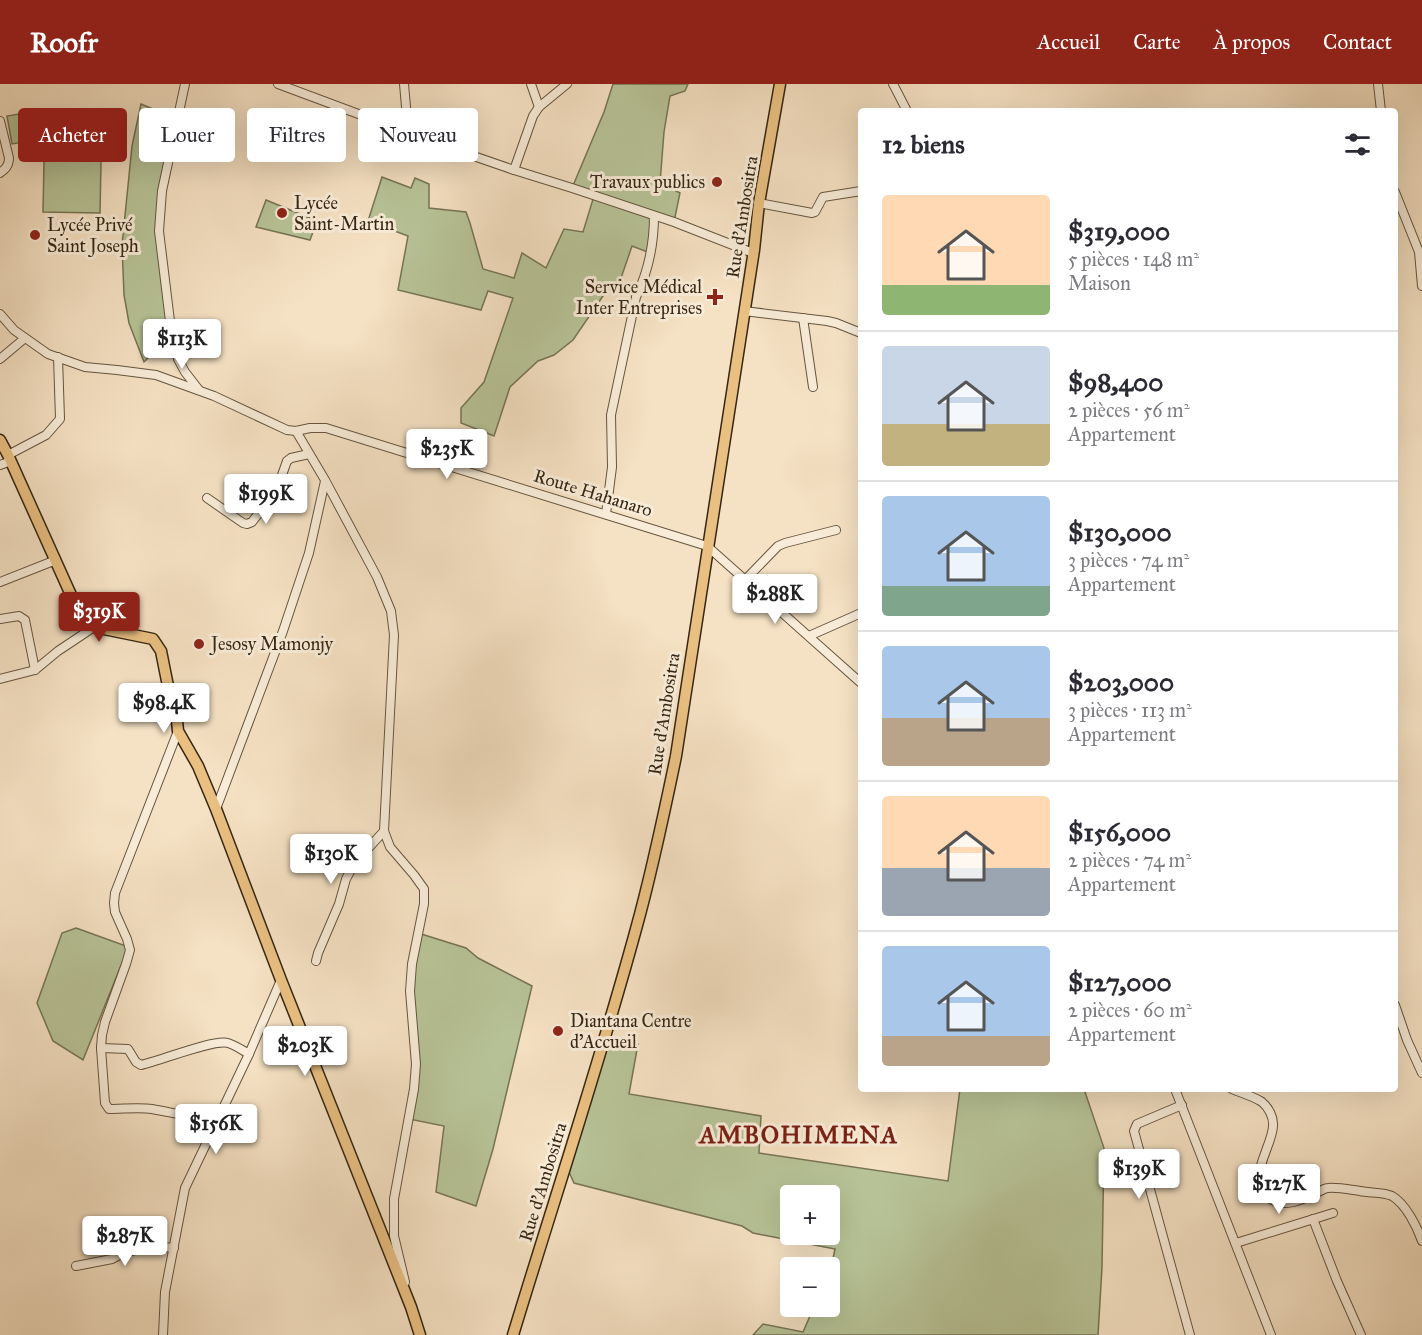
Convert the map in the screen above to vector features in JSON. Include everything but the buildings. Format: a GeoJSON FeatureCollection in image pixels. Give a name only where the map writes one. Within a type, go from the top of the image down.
{"type":"FeatureCollection","features":[{"type":"Feature","properties":{"kind":"main road","name":"Rue d'Ambositra"},"geometry":{"type":"LineString","coordinates":[[513,1335],[637,928],[660,833],[675,756],[759,203],[780,84]]}},
{"type":"Feature","properties":{"kind":"main road"},"geometry":{"type":"LineString","coordinates":[[0,440],[6,460],[56,560],[80,615],[94,627],[153,639],[161,651],[178,731],[198,766],[216,809],[420,1335]]}},
{"type":"Feature","properties":{"kind":"street"},"geometry":{"type":"LineString","coordinates":[[185,84],[162,191],[159,231],[170,321],[178,359],[185,372],[200,390]]}},
{"type":"Feature","properties":{"kind":"street"},"geometry":{"type":"LineString","coordinates":[[278,84],[358,114]]}},
{"type":"Feature","properties":{"kind":"street"},"geometry":{"type":"LineString","coordinates":[[404,84],[406,108]]}},
{"type":"Feature","properties":{"kind":"street"},"geometry":{"type":"LineString","coordinates":[[531,84],[538,107]]}},
{"type":"Feature","properties":{"kind":"street"},"geometry":{"type":"LineString","coordinates":[[514,170],[538,107],[567,84]]}},
{"type":"Feature","properties":{"kind":"street"},"geometry":{"type":"LineString","coordinates":[[892,84],[905,108]]}},
{"type":"Feature","properties":{"kind":"street"},"geometry":{"type":"LineString","coordinates":[[1378,84],[1380,108]]}},
{"type":"Feature","properties":{"kind":"street"},"geometry":{"type":"LineString","coordinates":[[0,120],[9,158],[9,163],[0,173]]}},
{"type":"Feature","properties":{"kind":"street"},"geometry":{"type":"LineString","coordinates":[[478,158],[654,216],[753,253]]}},
{"type":"Feature","properties":{"kind":"street"},"geometry":{"type":"LineString","coordinates":[[759,203],[812,213],[815,212],[823,197],[858,191]]}},
{"type":"Feature","properties":{"kind":"street"},"geometry":{"type":"LineString","coordinates":[[1398,200],[1419,252],[1422,286]]}},
{"type":"Feature","properties":{"kind":"street"},"geometry":{"type":"LineString","coordinates":[[606,514],[612,468],[611,415],[636,297],[644,280],[654,236],[654,216]]}},
{"type":"Feature","properties":{"kind":"street"},"geometry":{"type":"LineString","coordinates":[[744,311],[836,323],[858,332]]}},
{"type":"Feature","properties":{"kind":"street","name":"Route Hahanaro"},"geometry":{"type":"LineString","coordinates":[[0,314],[14,330],[48,354],[85,367],[156,375],[200,390],[287,430],[326,428],[707,546]]}},
{"type":"Feature","properties":{"kind":"street"},"geometry":{"type":"LineString","coordinates":[[803,318],[813,387]]}},
{"type":"Feature","properties":{"kind":"street"},"geometry":{"type":"LineString","coordinates":[[0,359],[25,338]]}},
{"type":"Feature","properties":{"kind":"street"},"geometry":{"type":"LineString","coordinates":[[6,460],[46,435],[60,419],[58,357]]}},
{"type":"Feature","properties":{"kind":"street"},"geometry":{"type":"LineString","coordinates":[[296,431],[377,577],[391,611],[394,635],[384,831],[390,847],[424,889],[424,904],[411,964],[416,1064],[414,1089],[394,1199],[394,1236],[411,1307]]}},
{"type":"Feature","properties":{"kind":"street"},"geometry":{"type":"LineString","coordinates":[[207,498],[243,523],[252,522],[277,489],[287,462],[291,458],[309,454]]}},
{"type":"Feature","properties":{"kind":"street"},"geometry":{"type":"LineString","coordinates":[[216,809],[287,619],[309,553],[325,480]]}},
{"type":"Feature","properties":{"kind":"street"},"geometry":{"type":"LineString","coordinates":[[745,580],[778,546],[836,530]]}},
{"type":"Feature","properties":{"kind":"street"},"geometry":{"type":"LineString","coordinates":[[707,546],[858,680]]}},
{"type":"Feature","properties":{"kind":"street"},"geometry":{"type":"LineString","coordinates":[[0,582],[56,560]]}},
{"type":"Feature","properties":{"kind":"street"},"geometry":{"type":"LineString","coordinates":[[809,636],[858,614]]}},
{"type":"Feature","properties":{"kind":"street"},"geometry":{"type":"LineString","coordinates":[[0,619],[19,616],[25,620],[34,670]]}},
{"type":"Feature","properties":{"kind":"street"},"geometry":{"type":"LineString","coordinates":[[0,679],[34,670],[94,627]]}},
{"type":"Feature","properties":{"kind":"street"},"geometry":{"type":"LineString","coordinates":[[178,731],[115,894],[115,912],[130,950],[102,1035],[105,1103],[109,1109],[150,1108],[181,1116],[218,1119]]}},
{"type":"Feature","properties":{"kind":"street"},"geometry":{"type":"LineString","coordinates":[[316,961],[339,904],[346,879],[354,864],[384,831]]}},
{"type":"Feature","properties":{"kind":"street"},"geometry":{"type":"LineString","coordinates":[[163,1335],[165,1292],[185,1188],[249,1054],[281,980]]}},
{"type":"Feature","properties":{"kind":"street"},"geometry":{"type":"LineString","coordinates":[[1398,1014],[1422,1073]]}},
{"type":"Feature","properties":{"kind":"street"},"geometry":{"type":"LineString","coordinates":[[101,1048],[128,1049],[136,1062],[141,1065],[225,1042],[249,1054]]}},
{"type":"Feature","properties":{"kind":"street"},"geometry":{"type":"LineString","coordinates":[[1176,1092],[1271,1335]]}},
{"type":"Feature","properties":{"kind":"street"},"geometry":{"type":"LineString","coordinates":[[1239,1092],[1261,1102],[1268,1109],[1272,1118],[1274,1127],[1259,1168],[1259,1185],[1266,1197],[1276,1202],[1290,1202],[1328,1188],[1391,1195],[1416,1224],[1422,1241]]}},
{"type":"Feature","properties":{"kind":"street"},"geometry":{"type":"LineString","coordinates":[[1182,1106],[1137,1124],[1134,1131],[1190,1335]]}},
{"type":"Feature","properties":{"kind":"street"},"geometry":{"type":"LineString","coordinates":[[1236,1243],[1333,1213]]}},
{"type":"Feature","properties":{"kind":"street"},"geometry":{"type":"LineString","coordinates":[[1313,1219],[1337,1281],[1362,1335]]}},
{"type":"Feature","properties":{"kind":"street"},"geometry":{"type":"LineString","coordinates":[[76,1266],[112,1259],[123,1253],[153,1246],[174,1248]]}},
{"type":"Feature","properties":{"kind":"green space"},"geometry":{"type":"Polygon","coordinates":[[[613,84],[688,84],[685,91],[670,96],[664,132],[660,183],[680,193],[674,222],[654,216],[650,253],[632,246],[621,278],[605,293],[573,340],[554,355],[538,361],[510,387],[494,436],[461,423],[461,408],[484,382],[513,298],[488,291],[481,310],[398,290],[408,236],[368,221],[382,177],[411,188],[415,178],[429,184],[429,208],[466,212],[483,269],[514,278],[522,253],[546,268],[564,229],[583,232],[594,196],[572,188],[604,112],[613,84]]]}},
{"type":"Feature","properties":{"kind":"green space"},"geometry":{"type":"Polygon","coordinates":[[[139,113],[139,162],[170,162],[159,231],[175,347],[159,347],[144,362],[129,323],[124,295],[122,245],[132,146],[139,113]]]}},
{"type":"Feature","properties":{"kind":"green space"},"geometry":{"type":"Polygon","coordinates":[[[18,114],[18,143],[12,144],[7,116],[18,114]]]}},
{"type":"Feature","properties":{"kind":"green space"},"geometry":{"type":"Polygon","coordinates":[[[44,162],[101,162],[100,213],[43,212],[44,162]]]}},
{"type":"Feature","properties":{"kind":"green space"},"geometry":{"type":"Polygon","coordinates":[[[266,200],[317,221],[310,240],[256,227],[266,200]]]}},
{"type":"Feature","properties":{"kind":"green space"},"geometry":{"type":"Polygon","coordinates":[[[76,928],[126,946],[126,953],[83,1060],[53,1041],[37,1003],[62,933],[76,928]]]}},
{"type":"Feature","properties":{"kind":"green space"},"geometry":{"type":"Polygon","coordinates":[[[418,933],[466,948],[478,958],[532,986],[493,1149],[476,1206],[436,1192],[444,1126],[409,1119],[414,1089],[410,991],[418,933]]]}},
{"type":"Feature","properties":{"kind":"green space"},"geometry":{"type":"Polygon","coordinates":[[[610,1038],[638,1044],[629,1094],[761,1116],[759,1153],[948,1181],[960,1092],[1085,1092],[1104,1148],[1102,1267],[1098,1335],[753,1335],[763,1324],[803,1332],[810,1317],[840,1317],[840,1257],[833,1257],[835,1249],[814,1245],[840,1245],[840,1185],[780,1185],[780,1238],[753,1233],[742,1226],[574,1183],[569,1172],[610,1038]]]}},
{"type":"Feature","properties":{"kind":"place","name":"Travaux publics"},"geometry":{"type":"Point","coordinates":[717,182]}},
{"type":"Feature","properties":{"kind":"place","name":"Lycée Saint-Martin"},"geometry":{"type":"Point","coordinates":[282,213]}},
{"type":"Feature","properties":{"kind":"place","name":"Lycée Privé Saint Joseph"},"geometry":{"type":"Point","coordinates":[35,235]}},
{"type":"Feature","properties":{"kind":"place","name":"Service Médical Inter Entreprises"},"geometry":{"type":"Point","coordinates":[715,297]}},
{"type":"Feature","properties":{"kind":"place","name":"Jesosy Mamonjy"},"geometry":{"type":"Point","coordinates":[199,644]}},
{"type":"Feature","properties":{"kind":"place","name":"Diantana Centre d'Accueil"},"geometry":{"type":"Point","coordinates":[558,1031]}},
{"type":"Feature","properties":{"kind":"district","name":"AMBOHIMENA"},"geometry":{"type":"Point","coordinates":[799,1135]}}]}
